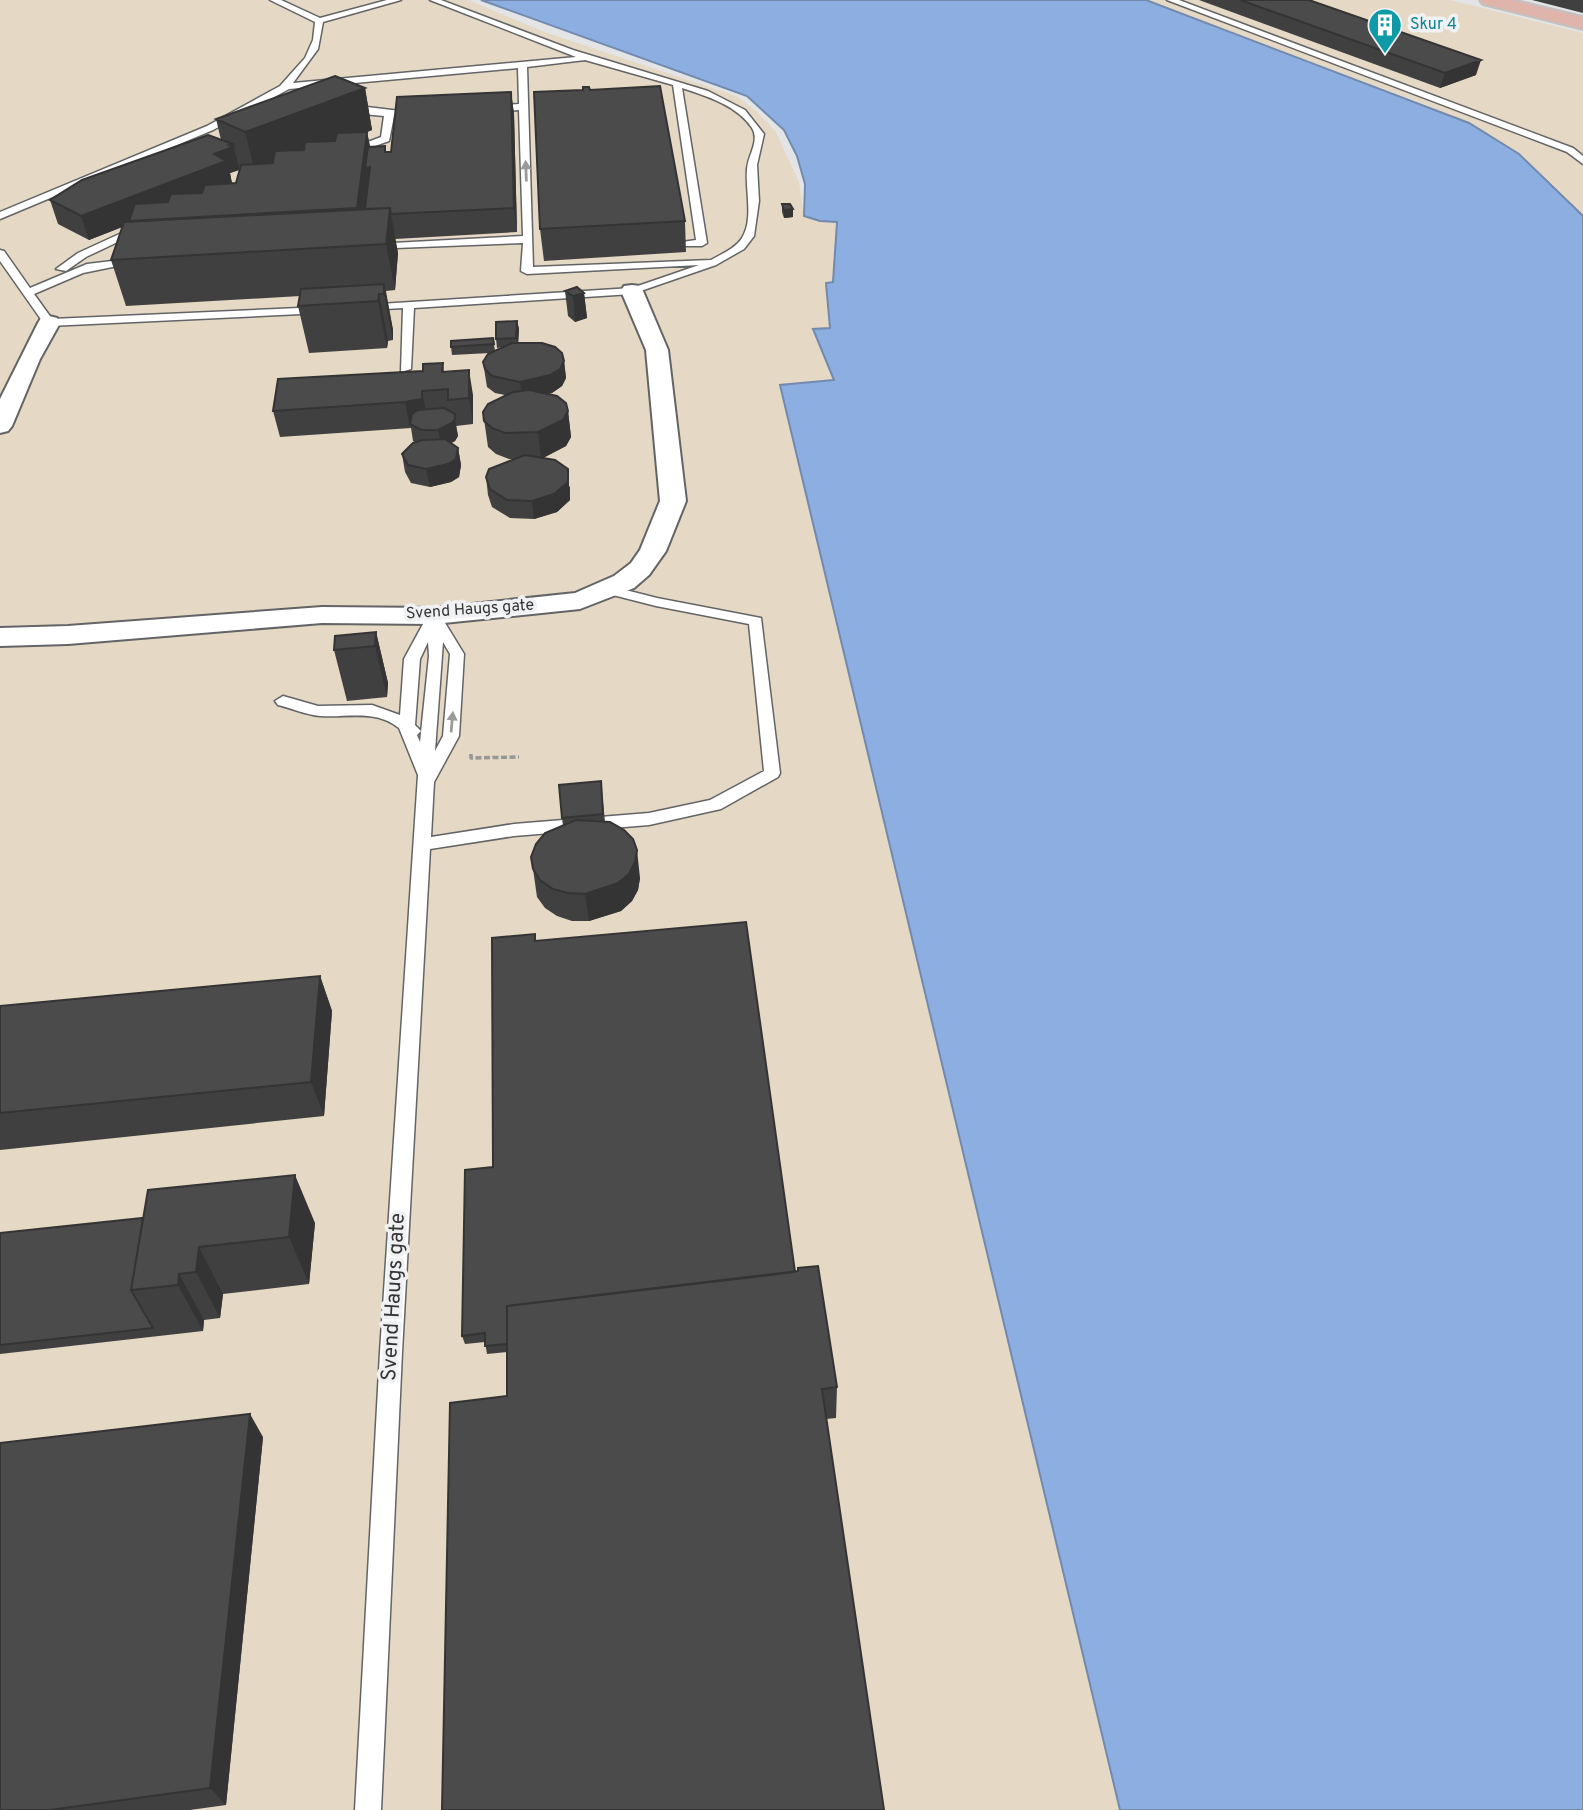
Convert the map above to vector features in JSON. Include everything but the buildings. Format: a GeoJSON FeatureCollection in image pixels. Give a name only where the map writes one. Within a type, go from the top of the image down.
{"type":"FeatureCollection","features":[{"type":"Feature","properties":{"kind":"main road"},"geometry":{"type":"LineString","coordinates":[[1489,0],[1583,23]]}},
{"type":"Feature","properties":{"kind":"street","name":"Svend Haugs gate"},"geometry":{"type":"LineString","coordinates":[[0,637],[68,635],[322,615],[434,615],[580,601],[610,590],[640,569],[653,551],[673,501],[664,397],[656,350],[632,291]]}},
{"type":"Feature","properties":{"kind":"street"},"geometry":{"type":"LineString","coordinates":[[0,426],[29,359],[49,323]]}},
{"type":"Feature","properties":{"kind":"lane"},"geometry":{"type":"LineString","coordinates":[[274,0],[319,21],[397,0]]}},
{"type":"Feature","properties":{"kind":"lane"},"geometry":{"type":"LineString","coordinates":[[362,308],[632,291],[664,283],[717,259],[747,239],[753,203],[751,173],[754,156],[760,144],[760,131],[747,117],[723,100],[627,67],[591,58],[434,0]]}},
{"type":"Feature","properties":{"kind":"lane"},"geometry":{"type":"LineString","coordinates":[[1171,0],[1570,150],[1583,161]]}},
{"type":"Feature","properties":{"kind":"lane"},"geometry":{"type":"LineString","coordinates":[[0,216],[210,128],[282,87],[304,68],[318,33],[319,21]]}},
{"type":"Feature","properties":{"kind":"lane"},"geometry":{"type":"LineString","coordinates":[[282,87],[591,58]]}},
{"type":"Feature","properties":{"kind":"lane"},"geometry":{"type":"LineString","coordinates":[[522,63],[527,271],[717,259]]}},
{"type":"Feature","properties":{"kind":"lane"},"geometry":{"type":"LineString","coordinates":[[316,82],[326,91]]}},
{"type":"Feature","properties":{"kind":"lane"},"geometry":{"type":"LineString","coordinates":[[677,85],[702,243],[686,244]]}},
{"type":"Feature","properties":{"kind":"lane"},"geometry":{"type":"LineString","coordinates":[[338,105],[352,110],[389,115],[416,113]]}},
{"type":"Feature","properties":{"kind":"lane"},"geometry":{"type":"LineString","coordinates":[[483,110],[524,107]]}},
{"type":"Feature","properties":{"kind":"lane"},"geometry":{"type":"LineString","coordinates":[[335,157],[386,139],[389,115]]}},
{"type":"Feature","properties":{"kind":"lane"},"geometry":{"type":"LineString","coordinates":[[1570,150],[1583,146]]}},
{"type":"Feature","properties":{"kind":"lane"},"geometry":{"type":"LineString","coordinates":[[81,181],[115,182]]}},
{"type":"Feature","properties":{"kind":"lane"},"geometry":{"type":"LineString","coordinates":[[28,293],[82,255],[147,225]]}},
{"type":"Feature","properties":{"kind":"lane"},"geometry":{"type":"LineString","coordinates":[[361,248],[528,239]]}},
{"type":"Feature","properties":{"kind":"lane"},"geometry":{"type":"LineString","coordinates":[[0,253],[49,323],[335,309]]}},
{"type":"Feature","properties":{"kind":"lane"},"geometry":{"type":"LineString","coordinates":[[28,293],[70,272],[102,262],[142,260]]}},
{"type":"Feature","properties":{"kind":"lane"},"geometry":{"type":"LineString","coordinates":[[405,369],[410,304]]}},
{"type":"Feature","properties":{"kind":"lane"},"geometry":{"type":"LineString","coordinates":[[422,844],[514,830],[649,818],[715,805],[772,773],[756,621],[656,602],[610,590]]}},
{"type":"Feature","properties":{"kind":"lane"},"geometry":{"type":"LineString","coordinates":[[426,785],[407,728],[412,659],[434,615]]}},
{"type":"Feature","properties":{"kind":"lane"},"geometry":{"type":"LineString","coordinates":[[426,785],[451,736],[457,654],[434,615]]}},
{"type":"Feature","properties":{"kind":"lane","name":"Svend Haugs gate"},"geometry":{"type":"LineString","coordinates":[[368,1810],[391,1352],[428,741],[436,656],[434,615]]}},
{"type":"Feature","properties":{"kind":"lane"},"geometry":{"type":"LineString","coordinates":[[283,701],[318,711],[372,710],[399,720],[428,741]]}},
{"type":"Feature","properties":{"kind":"shaded area"},"geometry":{"type":"Polygon","coordinates":[[[0,0],[468,0],[542,31],[736,96],[756,111],[776,132],[799,182],[804,216],[837,222],[833,282],[826,283],[830,328],[814,330],[834,380],[780,386],[1120,1810],[0,1810],[0,0]]]}},
{"type":"Feature","properties":{"kind":"shaded area"},"geometry":{"type":"Polygon","coordinates":[[[1146,0],[1450,0],[1583,33],[1583,216],[1519,154],[1432,107],[1146,0]]]}},
{"type":"Feature","properties":{"kind":"water"},"geometry":{"type":"Polygon","coordinates":[[[481,0],[1146,0],[1469,123],[1519,154],[1583,216],[1583,1810],[1120,1810],[780,385],[834,380],[813,329],[830,328],[826,283],[833,282],[837,222],[804,216],[805,184],[797,156],[784,130],[747,96],[481,0]]]}},
{"type":"Feature","properties":{"kind":"place","name":"Skur 4"},"geometry":{"type":"Point","coordinates":[1385,55]}}]}
